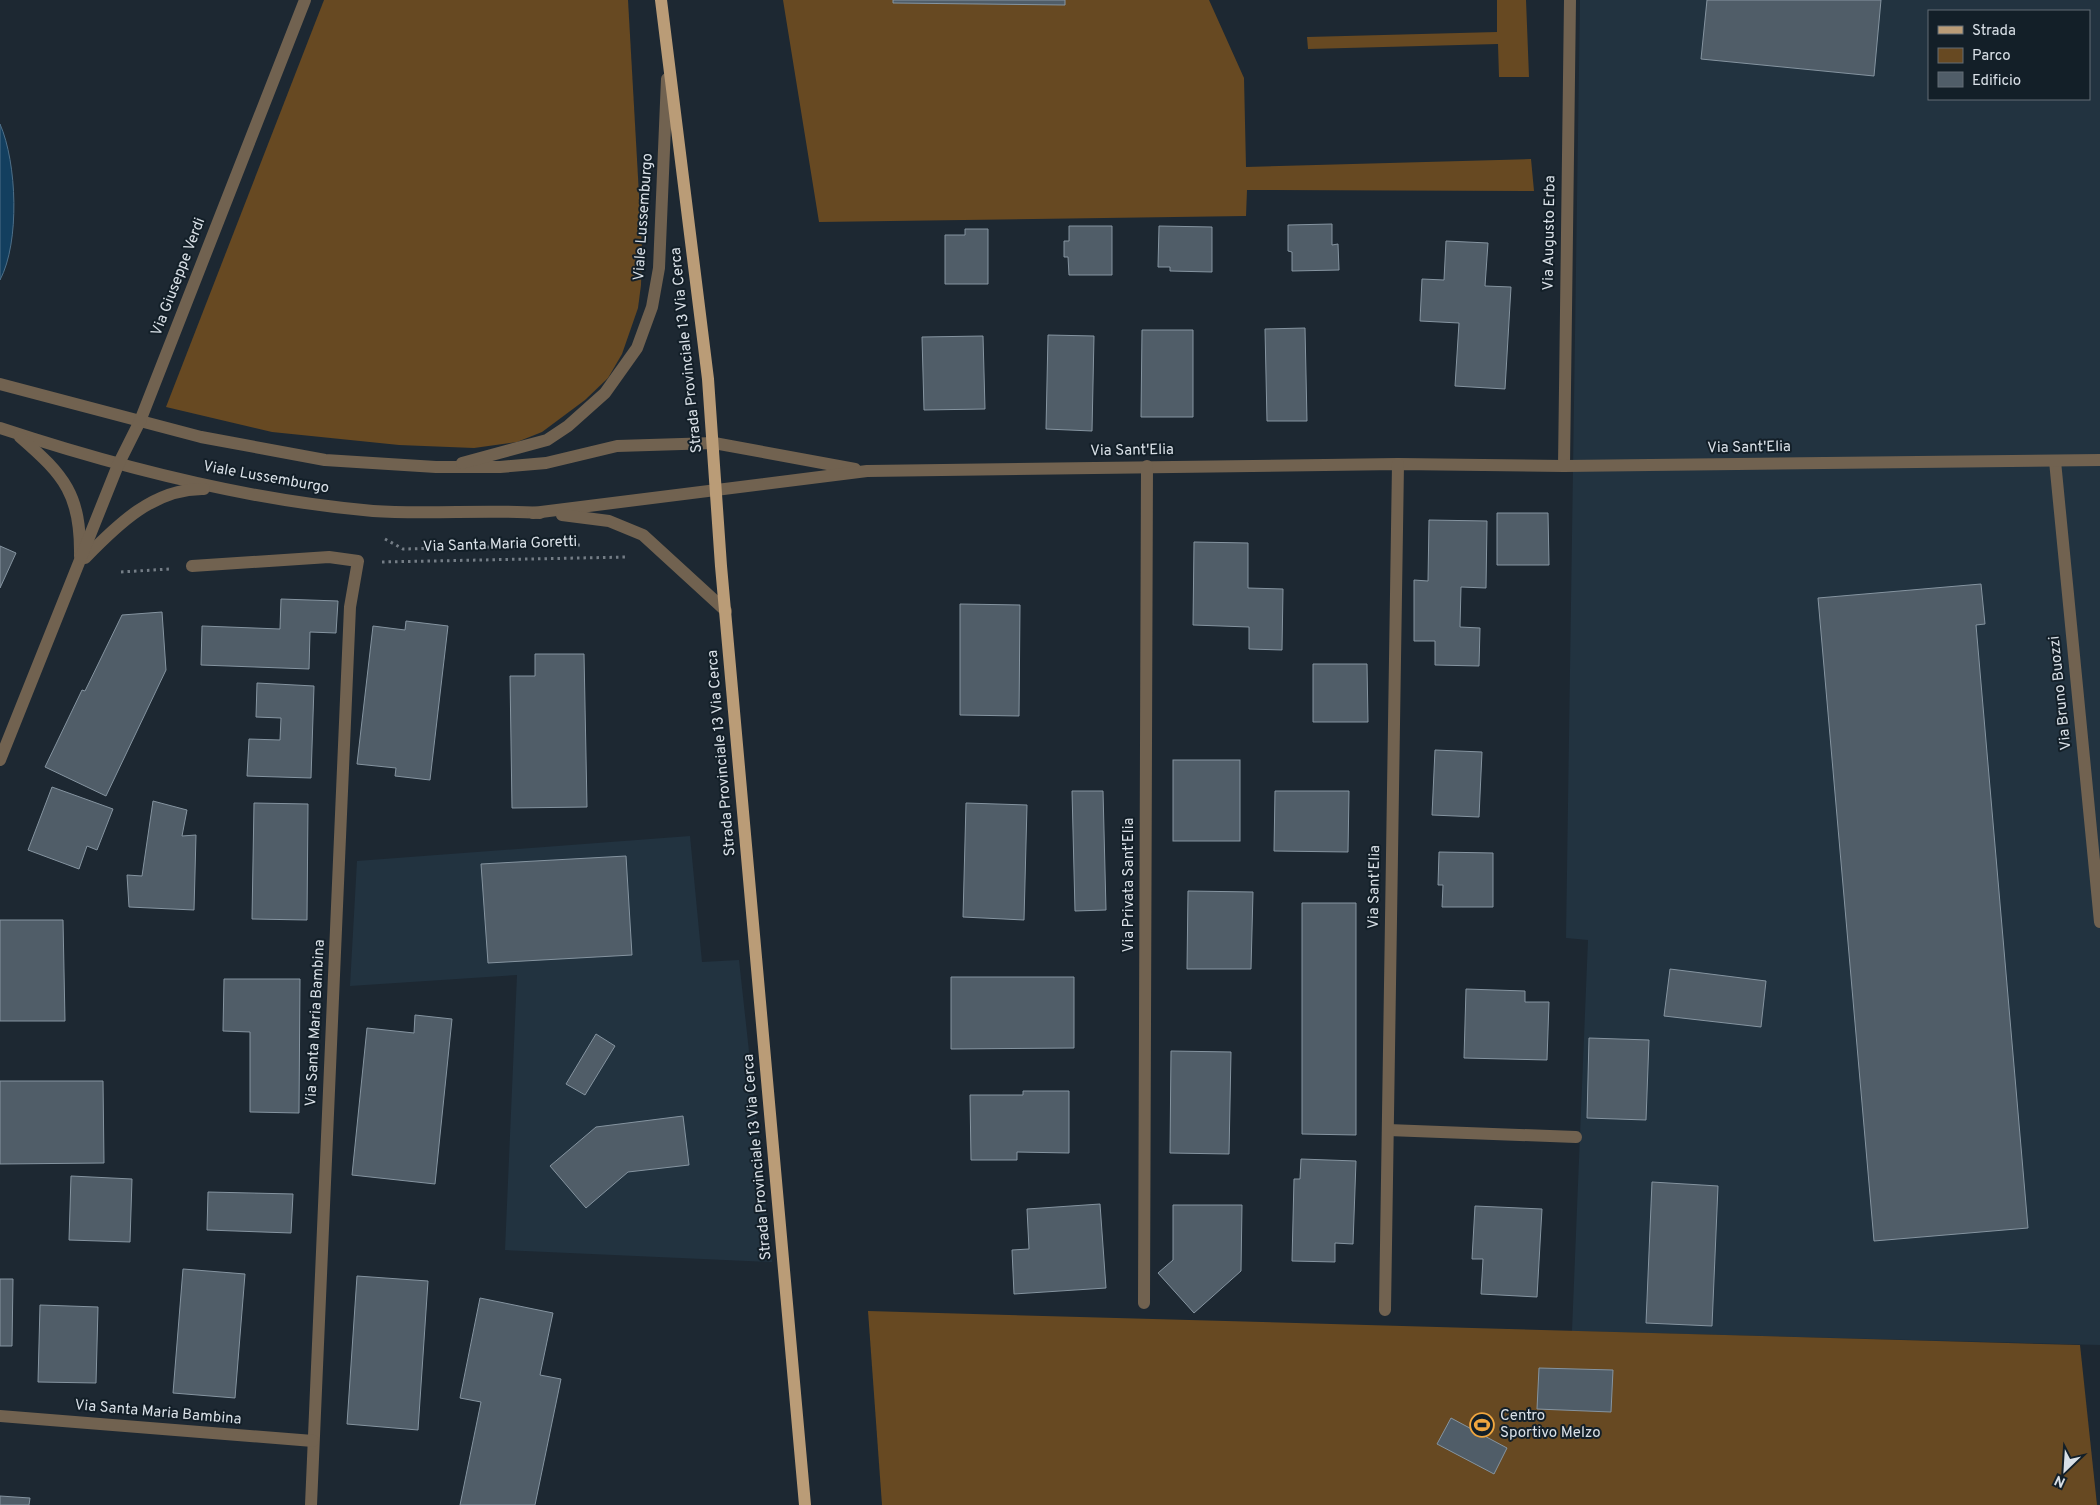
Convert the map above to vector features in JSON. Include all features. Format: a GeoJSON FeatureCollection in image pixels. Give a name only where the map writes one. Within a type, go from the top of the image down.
{"type":"FeatureCollection","features":[{"type":"Feature","properties":{"kind":"main road","name":"Strada Provinciale 13 Via Cerca"},"geometry":{"type":"LineString","coordinates":[[661,0],[708,379],[726,611],[805,1505]]}},
{"type":"Feature","properties":{"kind":"street","name":"Via Giuseppe Verdi"},"geometry":{"type":"LineString","coordinates":[[0,760],[118,465],[140,421],[305,0]]}},
{"type":"Feature","properties":{"kind":"street","name":"Via Augusto Erba"},"geometry":{"type":"LineString","coordinates":[[1564,466],[1570,0]]}},
{"type":"Feature","properties":{"kind":"street","name":"Viale Lussemburgo"},"geometry":{"type":"LineString","coordinates":[[448,466],[547,440],[588,410],[604,393],[637,348],[652,307],[659,268],[668,62]]}},
{"type":"Feature","properties":{"kind":"street","name":"Viale Lussemburgo"},"geometry":{"type":"LineString","coordinates":[[0,384],[201,437],[325,460],[448,466],[528,466],[617,446],[653,443],[714,443]]}},
{"type":"Feature","properties":{"kind":"street","name":"Viale Lussemburgo"},"geometry":{"type":"LineString","coordinates":[[0,428],[118,465],[235,490],[318,504],[376,511],[447,514],[532,513],[594,518],[634,530],[652,541],[726,611]]}},
{"type":"Feature","properties":{"kind":"street","name":"Via Giuseppe Verdi"},"geometry":{"type":"LineString","coordinates":[[15,433],[47,461],[68,488],[76,508],[80,528],[79,564]]}},
{"type":"Feature","properties":{"kind":"street","name":"Via Sant'Elia"},"geometry":{"type":"LineString","coordinates":[[714,443],[867,471]]}},
{"type":"Feature","properties":{"kind":"street","name":"Via Sant'Elia"},"geometry":{"type":"LineString","coordinates":[[717,492],[867,471],[1147,466],[1398,464],[1564,466],[2100,460]]}},
{"type":"Feature","properties":{"kind":"street","name":"Via Bruno Buozzi"},"geometry":{"type":"LineString","coordinates":[[2055,461],[2100,922]]}},
{"type":"Feature","properties":{"kind":"street","name":"Via Sant'Elia"},"geometry":{"type":"LineString","coordinates":[[1385,1310],[1398,464]]}},
{"type":"Feature","properties":{"kind":"street","name":"Via Privata Sant'Elia"},"geometry":{"type":"LineString","coordinates":[[1144,1303],[1147,466]]}},
{"type":"Feature","properties":{"kind":"street","name":"Via Giuseppe Verdi"},"geometry":{"type":"LineString","coordinates":[[79,564],[112,530],[137,512],[166,495],[191,489],[235,490]]}},
{"type":"Feature","properties":{"kind":"street","name":"Viale Lussemburgo"},"geometry":{"type":"LineString","coordinates":[[532,513],[717,492]]}},
{"type":"Feature","properties":{"kind":"street"},"geometry":{"type":"LineString","coordinates":[[192,566],[329,557],[358,561]]}},
{"type":"Feature","properties":{"kind":"street","name":"Via Santa Maria Bambina"},"geometry":{"type":"LineString","coordinates":[[311,1505],[350,607],[358,561]]}},
{"type":"Feature","properties":{"kind":"street"},"geometry":{"type":"LineString","coordinates":[[1388,1130],[1576,1138]]}},
{"type":"Feature","properties":{"kind":"street","name":"Via Santa Maria Bambina"},"geometry":{"type":"LineString","coordinates":[[0,1416],[313,1442]]}},
{"type":"Feature","properties":{"kind":"path"},"geometry":{"type":"LineString","coordinates":[[383,537],[403,549],[582,546]]}},
{"type":"Feature","properties":{"kind":"path"},"geometry":{"type":"LineString","coordinates":[[624,553],[630,557]]}},
{"type":"Feature","properties":{"kind":"path","name":"Via Santa Maria Goretti"},"geometry":{"type":"LineString","coordinates":[[358,561],[401,564],[636,558]]}},
{"type":"Feature","properties":{"kind":"path"},"geometry":{"type":"LineString","coordinates":[[121,572],[165,569],[171,566]]}},
{"type":"Feature","properties":{"kind":"shaded area"},"geometry":{"type":"Polygon","coordinates":[[[1580,0],[2100,0],[2100,1345],[1572,1331],[1588,940],[1566,938],[1580,0]]]}},
{"type":"Feature","properties":{"kind":"shaded area"},"geometry":{"type":"Polygon","coordinates":[[[690,836],[702,962],[739,960],[772,1262],[505,1250],[517,975],[350,986],[357,861],[690,836]]]}},
{"type":"Feature","properties":{"kind":"green space"},"geometry":{"type":"Polygon","coordinates":[[[324,0],[628,0],[642,248],[638,308],[622,354],[608,378],[585,400],[542,432],[517,442],[474,448],[399,445],[272,432],[166,407],[324,0]]]}},
{"type":"Feature","properties":{"kind":"green space"},"geometry":{"type":"Polygon","coordinates":[[[783,0],[893,0],[894,3],[1064,5],[1065,0],[1209,0],[1244,78],[1246,167],[1531,159],[1534,191],[1247,190],[1246,216],[819,222],[783,0]]]}},
{"type":"Feature","properties":{"kind":"green space"},"geometry":{"type":"Polygon","coordinates":[[[1497,0],[1526,0],[1529,77],[1499,77],[1498,44],[1308,49],[1307,37],[1497,32],[1497,0]]]}},
{"type":"Feature","properties":{"kind":"green space","name":"Centro Sportivo Melzo"},"geometry":{"type":"Polygon","coordinates":[[[868,1311],[2080,1345],[2097,1505],[882,1505],[868,1311]]]}},
{"type":"Feature","properties":{"kind":"water"},"geometry":{"type":"Polygon","coordinates":[[[0,124],[10,159],[14,202],[11,245],[0,280],[0,124]]]}},
{"type":"Feature","properties":{"kind":"building"},"geometry":{"type":"Polygon","coordinates":[[[893,0],[1065,0],[1065,5],[893,3],[893,0]]]}},
{"type":"Feature","properties":{"kind":"building"},"geometry":{"type":"Polygon","coordinates":[[[1707,0],[1881,0],[1874,76],[1701,59],[1707,0]]]}},
{"type":"Feature","properties":{"kind":"building"},"geometry":{"type":"Polygon","coordinates":[[[1332,224],[1332,245],[1338,244],[1339,270],[1292,271],[1292,252],[1288,251],[1288,225],[1332,224]]]}},
{"type":"Feature","properties":{"kind":"building"},"geometry":{"type":"Polygon","coordinates":[[[1069,226],[1112,226],[1112,275],[1069,275],[1068,257],[1064,257],[1064,241],[1069,241],[1069,226]]]}},
{"type":"Feature","properties":{"kind":"building"},"geometry":{"type":"Polygon","coordinates":[[[1159,226],[1212,227],[1212,272],[1170,271],[1170,267],[1158,267],[1159,226]]]}},
{"type":"Feature","properties":{"kind":"building"},"geometry":{"type":"Polygon","coordinates":[[[965,229],[988,229],[988,284],[945,284],[945,235],[965,235],[965,229]]]}},
{"type":"Feature","properties":{"kind":"building"},"geometry":{"type":"Polygon","coordinates":[[[1446,241],[1488,243],[1485,286],[1511,287],[1505,389],[1455,386],[1459,323],[1420,321],[1422,279],[1444,280],[1446,241]]]}},
{"type":"Feature","properties":{"kind":"building"},"geometry":{"type":"Polygon","coordinates":[[[1305,328],[1307,421],[1267,421],[1265,329],[1305,328]]]}},
{"type":"Feature","properties":{"kind":"building"},"geometry":{"type":"Polygon","coordinates":[[[1142,330],[1193,330],[1193,417],[1141,417],[1142,330]]]}},
{"type":"Feature","properties":{"kind":"building"},"geometry":{"type":"Polygon","coordinates":[[[1048,335],[1094,336],[1092,431],[1046,429],[1048,335]]]}},
{"type":"Feature","properties":{"kind":"building"},"geometry":{"type":"Polygon","coordinates":[[[983,336],[985,409],[924,410],[922,337],[983,336]]]}},
{"type":"Feature","properties":{"kind":"building"},"geometry":{"type":"Polygon","coordinates":[[[1497,513],[1548,513],[1549,565],[1497,565],[1497,513]]]}},
{"type":"Feature","properties":{"kind":"building"},"geometry":{"type":"Polygon","coordinates":[[[1429,520],[1487,521],[1486,588],[1461,587],[1460,627],[1480,628],[1479,666],[1435,665],[1435,641],[1414,641],[1414,580],[1428,581],[1429,520]]]}},
{"type":"Feature","properties":{"kind":"building"},"geometry":{"type":"Polygon","coordinates":[[[1194,542],[1248,543],[1248,588],[1283,589],[1282,650],[1249,649],[1249,627],[1193,625],[1194,542]]]}},
{"type":"Feature","properties":{"kind":"building"},"geometry":{"type":"Polygon","coordinates":[[[0,546],[16,553],[0,588],[0,546]]]}},
{"type":"Feature","properties":{"kind":"building"},"geometry":{"type":"Polygon","coordinates":[[[1981,584],[1985,624],[1976,625],[2028,1228],[1874,1241],[1818,598],[1981,584]]]}},
{"type":"Feature","properties":{"kind":"building"},"geometry":{"type":"Polygon","coordinates":[[[281,599],[338,601],[336,633],[310,632],[309,669],[201,665],[202,626],[280,629],[281,599]]]}},
{"type":"Feature","properties":{"kind":"building"},"geometry":{"type":"Polygon","coordinates":[[[960,604],[1020,605],[1019,716],[960,715],[960,604]]]}},
{"type":"Feature","properties":{"kind":"building"},"geometry":{"type":"Polygon","coordinates":[[[162,612],[166,670],[106,796],[45,767],[82,690],[85,691],[122,615],[162,612]]]}},
{"type":"Feature","properties":{"kind":"building"},"geometry":{"type":"Polygon","coordinates":[[[406,621],[448,626],[430,780],[395,776],[396,768],[357,764],[373,626],[405,630],[406,621]]]}},
{"type":"Feature","properties":{"kind":"building"},"geometry":{"type":"Polygon","coordinates":[[[535,654],[584,654],[587,807],[512,808],[510,676],[535,676],[535,654]]]}},
{"type":"Feature","properties":{"kind":"building"},"geometry":{"type":"Polygon","coordinates":[[[1313,664],[1367,664],[1368,722],[1313,722],[1313,664]]]}},
{"type":"Feature","properties":{"kind":"building"},"geometry":{"type":"Polygon","coordinates":[[[257,683],[314,686],[311,778],[247,776],[249,739],[280,740],[281,718],[256,717],[257,683]]]}},
{"type":"Feature","properties":{"kind":"building"},"geometry":{"type":"Polygon","coordinates":[[[1435,750],[1482,752],[1479,817],[1432,815],[1435,750]]]}},
{"type":"Feature","properties":{"kind":"building"},"geometry":{"type":"Polygon","coordinates":[[[1173,760],[1240,760],[1240,841],[1173,841],[1173,760]]]}},
{"type":"Feature","properties":{"kind":"building"},"geometry":{"type":"Polygon","coordinates":[[[52,787],[113,809],[97,850],[87,846],[79,869],[28,850],[52,787]]]}},
{"type":"Feature","properties":{"kind":"building"},"geometry":{"type":"Polygon","coordinates":[[[1072,791],[1103,791],[1106,910],[1075,911],[1072,791]]]}},
{"type":"Feature","properties":{"kind":"building"},"geometry":{"type":"Polygon","coordinates":[[[1275,791],[1349,791],[1348,852],[1274,851],[1275,791]]]}},
{"type":"Feature","properties":{"kind":"building"},"geometry":{"type":"Polygon","coordinates":[[[153,801],[187,810],[182,836],[196,835],[194,910],[129,907],[127,875],[142,876],[153,801]]]}},
{"type":"Feature","properties":{"kind":"building"},"geometry":{"type":"Polygon","coordinates":[[[254,803],[308,804],[307,920],[252,919],[254,803]]]}},
{"type":"Feature","properties":{"kind":"building"},"geometry":{"type":"Polygon","coordinates":[[[966,803],[1027,805],[1024,920],[963,917],[966,803]]]}},
{"type":"Feature","properties":{"kind":"building"},"geometry":{"type":"Polygon","coordinates":[[[1439,852],[1493,853],[1493,907],[1442,907],[1443,885],[1438,885],[1439,852]]]}},
{"type":"Feature","properties":{"kind":"building"},"geometry":{"type":"Polygon","coordinates":[[[626,856],[632,955],[488,963],[481,864],[626,856]]]}},
{"type":"Feature","properties":{"kind":"building"},"geometry":{"type":"Polygon","coordinates":[[[1188,891],[1253,892],[1251,969],[1187,969],[1188,891]]]}},
{"type":"Feature","properties":{"kind":"building"},"geometry":{"type":"Polygon","coordinates":[[[1302,903],[1356,903],[1356,1135],[1302,1134],[1302,903]]]}},
{"type":"Feature","properties":{"kind":"building"},"geometry":{"type":"Polygon","coordinates":[[[0,920],[63,920],[65,1021],[0,1021],[0,920]]]}},
{"type":"Feature","properties":{"kind":"building"},"geometry":{"type":"Polygon","coordinates":[[[1670,969],[1766,981],[1761,1027],[1664,1016],[1670,969]]]}},
{"type":"Feature","properties":{"kind":"building"},"geometry":{"type":"Polygon","coordinates":[[[951,977],[1074,977],[1074,1048],[951,1049],[951,977]]]}},
{"type":"Feature","properties":{"kind":"building"},"geometry":{"type":"Polygon","coordinates":[[[224,979],[300,979],[299,1113],[250,1112],[250,1032],[223,1031],[224,979]]]}},
{"type":"Feature","properties":{"kind":"building"},"geometry":{"type":"Polygon","coordinates":[[[1466,989],[1525,991],[1525,1002],[1549,1002],[1547,1060],[1464,1058],[1466,989]]]}},
{"type":"Feature","properties":{"kind":"building"},"geometry":{"type":"Polygon","coordinates":[[[415,1015],[452,1019],[435,1184],[352,1175],[367,1028],[414,1033],[415,1015]]]}},
{"type":"Feature","properties":{"kind":"building"},"geometry":{"type":"Polygon","coordinates":[[[596,1034],[615,1046],[585,1095],[566,1084],[596,1034]]]}},
{"type":"Feature","properties":{"kind":"building"},"geometry":{"type":"Polygon","coordinates":[[[1589,1038],[1649,1040],[1646,1120],[1587,1118],[1589,1038]]]}},
{"type":"Feature","properties":{"kind":"building"},"geometry":{"type":"Polygon","coordinates":[[[1171,1051],[1231,1052],[1229,1154],[1170,1153],[1171,1051]]]}},
{"type":"Feature","properties":{"kind":"building"},"geometry":{"type":"Polygon","coordinates":[[[0,1081],[103,1081],[104,1163],[0,1164],[0,1081]]]}},
{"type":"Feature","properties":{"kind":"building"},"geometry":{"type":"Polygon","coordinates":[[[1023,1091],[1069,1091],[1069,1153],[1017,1152],[1017,1160],[971,1160],[970,1095],[1023,1095],[1023,1091]]]}},
{"type":"Feature","properties":{"kind":"building"},"geometry":{"type":"Polygon","coordinates":[[[683,1116],[689,1165],[628,1172],[586,1208],[550,1166],[596,1127],[683,1116]]]}},
{"type":"Feature","properties":{"kind":"building"},"geometry":{"type":"Polygon","coordinates":[[[1301,1159],[1356,1161],[1353,1244],[1335,1243],[1335,1262],[1292,1261],[1294,1179],[1300,1179],[1301,1159]]]}},
{"type":"Feature","properties":{"kind":"building"},"geometry":{"type":"Polygon","coordinates":[[[71,1176],[132,1179],[130,1242],[69,1240],[71,1176]]]}},
{"type":"Feature","properties":{"kind":"building"},"geometry":{"type":"Polygon","coordinates":[[[1652,1182],[1718,1186],[1712,1326],[1646,1323],[1652,1182]]]}},
{"type":"Feature","properties":{"kind":"building"},"geometry":{"type":"Polygon","coordinates":[[[208,1192],[293,1194],[291,1233],[207,1230],[208,1192]]]}},
{"type":"Feature","properties":{"kind":"building"},"geometry":{"type":"Polygon","coordinates":[[[1100,1204],[1106,1288],[1014,1294],[1012,1250],[1029,1249],[1027,1209],[1100,1204]]]}},
{"type":"Feature","properties":{"kind":"building"},"geometry":{"type":"Polygon","coordinates":[[[1173,1205],[1242,1205],[1241,1271],[1194,1313],[1158,1273],[1173,1260],[1173,1205]]]}},
{"type":"Feature","properties":{"kind":"building"},"geometry":{"type":"Polygon","coordinates":[[[1475,1206],[1542,1209],[1537,1297],[1481,1294],[1483,1259],[1472,1259],[1475,1206]]]}},
{"type":"Feature","properties":{"kind":"building"},"geometry":{"type":"Polygon","coordinates":[[[183,1269],[245,1274],[235,1398],[173,1393],[183,1269]]]}},
{"type":"Feature","properties":{"kind":"building"},"geometry":{"type":"Polygon","coordinates":[[[357,1276],[428,1281],[418,1430],[347,1424],[357,1276]]]}},
{"type":"Feature","properties":{"kind":"building"},"geometry":{"type":"Polygon","coordinates":[[[0,1279],[13,1279],[12,1346],[0,1346],[0,1279]]]}},
{"type":"Feature","properties":{"kind":"building"},"geometry":{"type":"Polygon","coordinates":[[[480,1298],[553,1313],[540,1375],[561,1379],[535,1505],[460,1505],[481,1402],[460,1398],[480,1298]]]}},
{"type":"Feature","properties":{"kind":"building"},"geometry":{"type":"Polygon","coordinates":[[[40,1305],[98,1307],[96,1383],[38,1382],[40,1305]]]}},
{"type":"Feature","properties":{"kind":"building"},"geometry":{"type":"Polygon","coordinates":[[[1539,1368],[1613,1370],[1611,1412],[1537,1409],[1539,1368]]]}},
{"type":"Feature","properties":{"kind":"building"},"geometry":{"type":"Polygon","coordinates":[[[1451,1418],[1507,1448],[1494,1474],[1437,1444],[1451,1418]]]}},
{"type":"Feature","properties":{"kind":"building"},"geometry":{"type":"Polygon","coordinates":[[[0,1496],[30,1498],[29,1505],[0,1505],[0,1496]]]}},
{"type":"Feature","properties":{"kind":"place","name":"Centro Sportivo Melzo"},"geometry":{"type":"Point","coordinates":[1482,1425]}}]}
